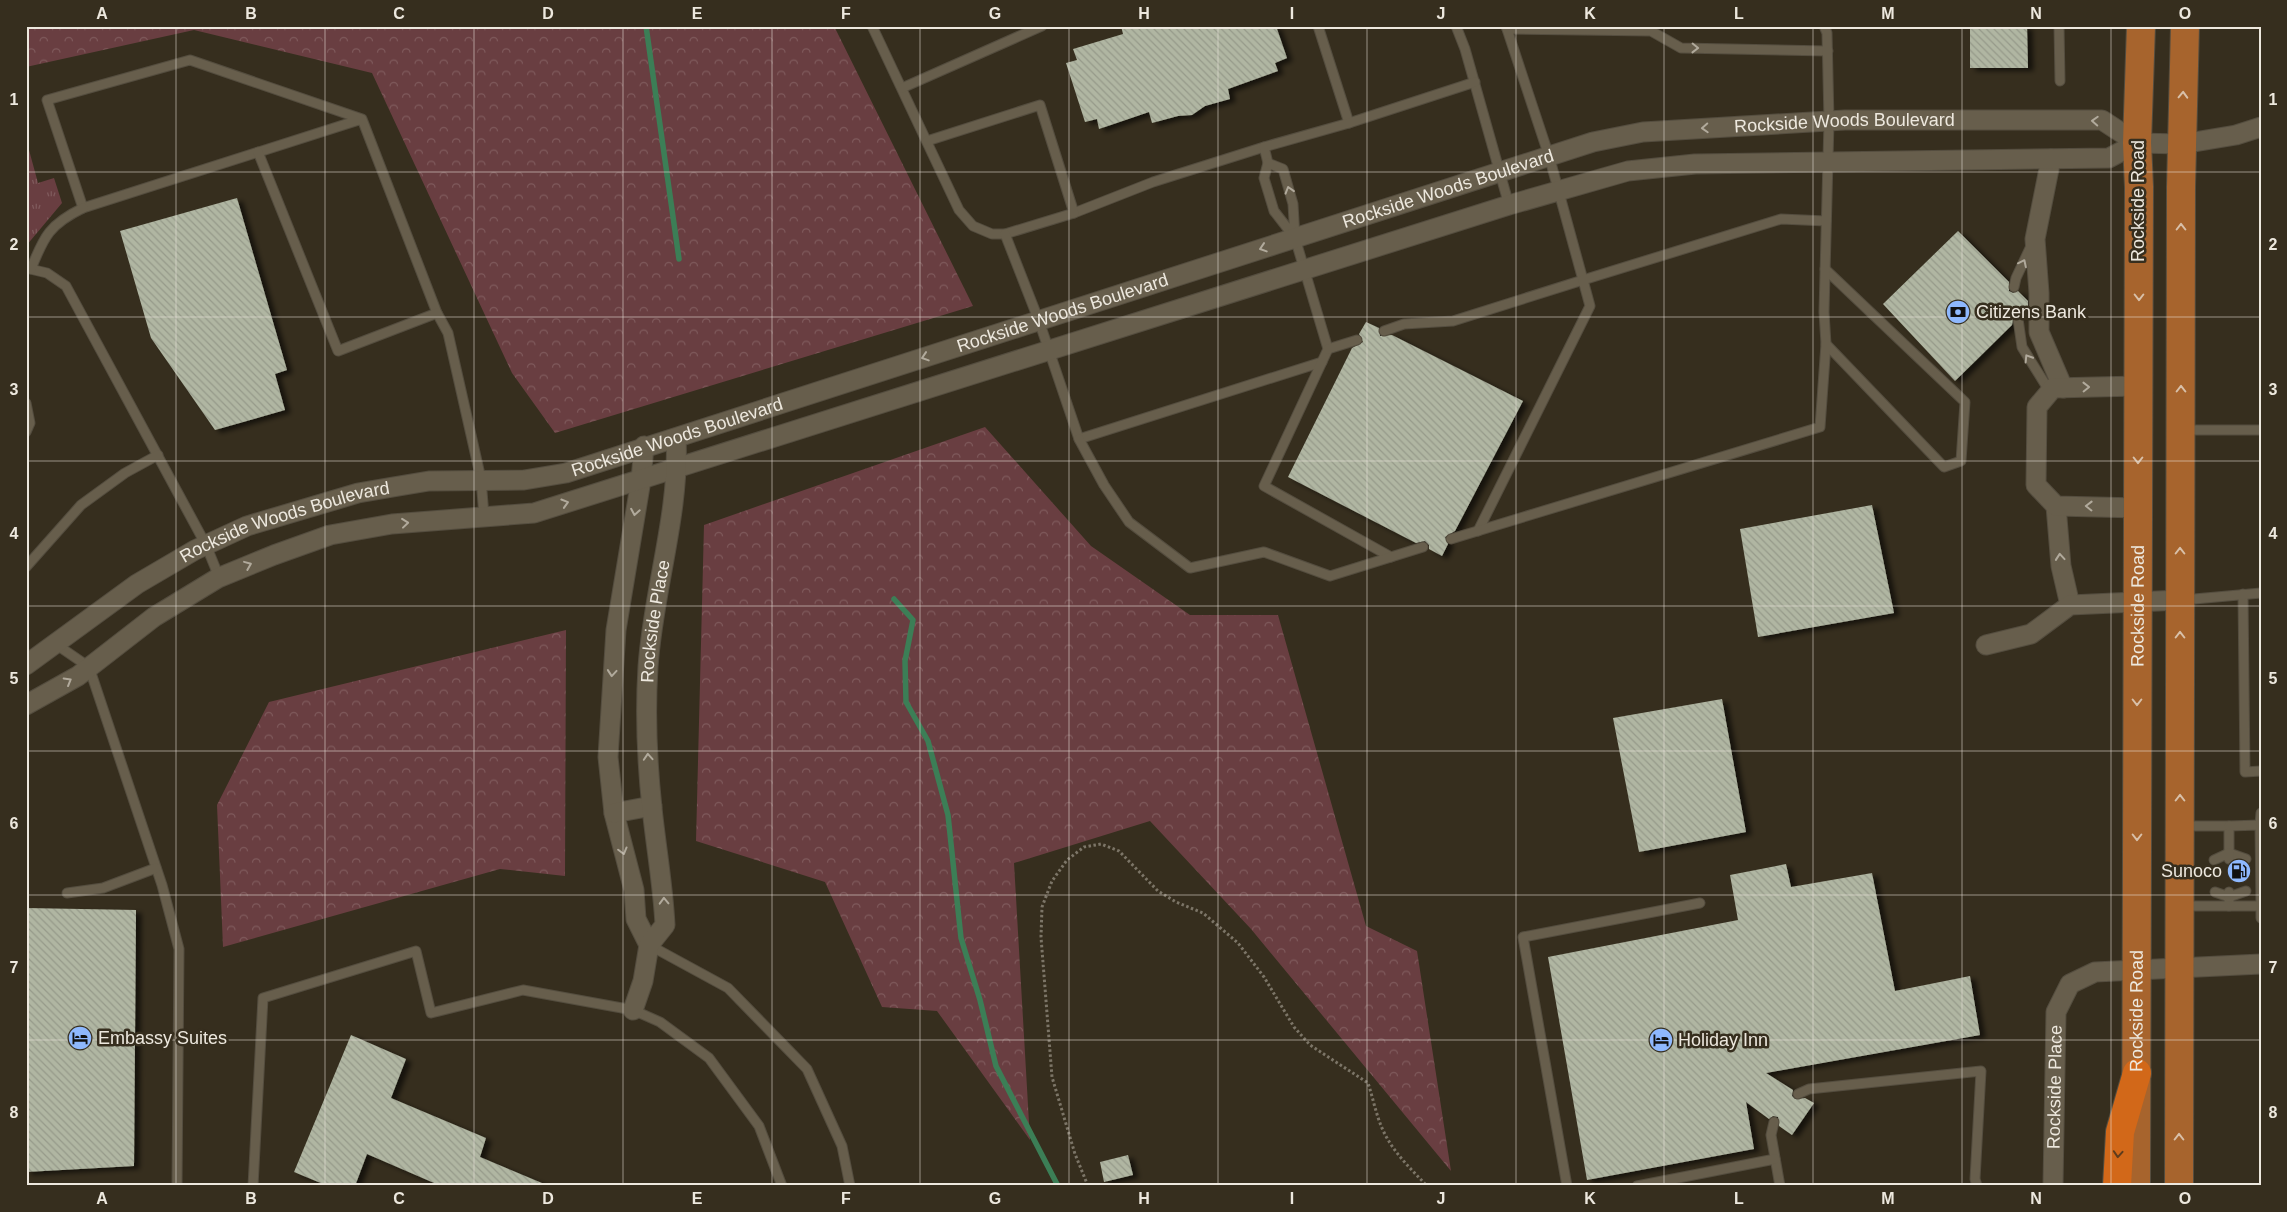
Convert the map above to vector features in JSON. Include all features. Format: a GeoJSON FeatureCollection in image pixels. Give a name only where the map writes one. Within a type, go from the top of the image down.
{"type":"FeatureCollection","features":[{"type":"Feature","properties":{"kind":"highway"},"geometry":{"type":"LineString","coordinates":[[2116,1186],[2120,1132],[2137,1073]]}},
{"type":"Feature","properties":{"kind":"main road","name":"Rockside Road"},"geometry":{"type":"LineString","coordinates":[[2136,1186],[2139,187],[2137,143],[2141,26]]}},
{"type":"Feature","properties":{"kind":"main road"},"geometry":{"type":"LineString","coordinates":[[2179,1186],[2182,144],[2185,26]]}},
{"type":"Feature","properties":{"kind":"street","name":"Rockside Woods Boulevard"},"geometry":{"type":"LineString","coordinates":[[26,666],[137,584],[206,545],[247,526],[358,494],[429,481],[524,480],[566,472],[1593,142],[1643,132],[1829,121],[2102,120],[2137,143]]}},
{"type":"Feature","properties":{"kind":"street","name":"Rockside Woods Boulevard"},"geometry":{"type":"LineString","coordinates":[[26,705],[89,667],[154,617],[219,577],[330,535],[392,524],[534,513],[1509,205],[1628,171],[1695,164],[2109,158],[2137,143],[2182,144],[2236,135],[2261,127]]}},
{"type":"Feature","properties":{"kind":"street"},"geometry":{"type":"LineString","coordinates":[[2051,159],[2035,239],[2039,293],[2039,332],[2057,390]]}},
{"type":"Feature","properties":{"kind":"street"},"geometry":{"type":"LineString","coordinates":[[2070,605],[2061,566],[2056,506],[2036,485],[2037,407],[2057,390],[2138,386]]}},
{"type":"Feature","properties":{"kind":"street","name":"Rockside Place"},"geometry":{"type":"LineString","coordinates":[[649,945],[665,924],[663,884],[652,806],[647,751],[648,668],[656,604],[678,468],[676,438]]}},
{"type":"Feature","properties":{"kind":"street"},"geometry":{"type":"LineString","coordinates":[[633,1010],[643,981],[649,945],[636,919],[634,890],[614,813],[608,757],[611,687],[625,569],[644,446]]}},
{"type":"Feature","properties":{"kind":"street"},"geometry":{"type":"LineString","coordinates":[[2056,506],[2138,508]]}},
{"type":"Feature","properties":{"kind":"street"},"geometry":{"type":"LineString","coordinates":[[1986,645],[2031,634],[2070,605],[2180,600]]}},
{"type":"Feature","properties":{"kind":"street"},"geometry":{"type":"LineString","coordinates":[[614,813],[652,806]]}},
{"type":"Feature","properties":{"kind":"street","name":"Rockside Place"},"geometry":{"type":"LineString","coordinates":[[2053,1186],[2056,1012],[2070,984],[2095,972],[2261,964]]}},
{"type":"Feature","properties":{"kind":"lane"},"geometry":{"type":"LineString","coordinates":[[872,26],[959,210],[973,226],[992,234],[1005,234],[1074,213],[1153,182],[1264,147],[1349,123],[1475,82]]}},
{"type":"Feature","properties":{"kind":"lane"},"geometry":{"type":"LineString","coordinates":[[902,88],[1042,26]]}},
{"type":"Feature","properties":{"kind":"lane"},"geometry":{"type":"LineString","coordinates":[[1318,26],[1349,123]]}},
{"type":"Feature","properties":{"kind":"lane"},"geometry":{"type":"LineString","coordinates":[[1456,26],[1475,82],[1509,205]]}},
{"type":"Feature","properties":{"kind":"lane"},"geometry":{"type":"LineString","coordinates":[[1451,539],[1820,427],[1826,344],[1824,312],[1829,121],[1828,33],[1824,26]]}},
{"type":"Feature","properties":{"kind":"lane"},"geometry":{"type":"LineString","coordinates":[[2059,26],[2060,81]]}},
{"type":"Feature","properties":{"kind":"lane"},"geometry":{"type":"LineString","coordinates":[[1478,531],[1590,306],[1549,156],[1506,27],[1651,29],[1681,48],[1828,50]]}},
{"type":"Feature","properties":{"kind":"lane"},"geometry":{"type":"LineString","coordinates":[[83,208],[47,100],[190,60],[362,119]]}},
{"type":"Feature","properties":{"kind":"lane"},"geometry":{"type":"LineString","coordinates":[[927,141],[1040,105],[1074,213]]}},
{"type":"Feature","properties":{"kind":"lane"},"geometry":{"type":"LineString","coordinates":[[219,577],[206,545],[66,286],[47,273],[28,268],[43,239],[62,218],[83,208],[362,119]]}},
{"type":"Feature","properties":{"kind":"lane"},"geometry":{"type":"LineString","coordinates":[[362,119],[436,314],[448,333],[481,479],[484,516]]}},
{"type":"Feature","properties":{"kind":"lane"},"geometry":{"type":"LineString","coordinates":[[1264,147],[1268,163],[1264,178],[1274,211],[1295,238]]}},
{"type":"Feature","properties":{"kind":"lane"},"geometry":{"type":"LineString","coordinates":[[258,152],[338,351],[436,314]]}},
{"type":"Feature","properties":{"kind":"lane"},"geometry":{"type":"LineString","coordinates":[[1268,163],[1283,169],[1293,204],[1295,238],[1328,349],[1264,486],[1391,557]]}},
{"type":"Feature","properties":{"kind":"lane"},"geometry":{"type":"LineString","coordinates":[[1384,331],[1404,324],[1454,321],[1780,219],[1826,221]]}},
{"type":"Feature","properties":{"kind":"lane"},"geometry":{"type":"LineString","coordinates":[[1005,234],[1039,320],[1079,439],[1104,485],[1129,522],[1190,568],[1264,552],[1330,576],[1423,547]]}},
{"type":"Feature","properties":{"kind":"lane"},"geometry":{"type":"LineString","coordinates":[[2014,287],[2016,278],[2035,239]]}},
{"type":"Feature","properties":{"kind":"lane"},"geometry":{"type":"LineString","coordinates":[[1825,269],[1965,402],[1962,461],[1944,467],[1826,344]]}},
{"type":"Feature","properties":{"kind":"lane"},"geometry":{"type":"LineString","coordinates":[[2018,319],[2022,348],[2057,390]]}},
{"type":"Feature","properties":{"kind":"lane"},"geometry":{"type":"LineString","coordinates":[[1328,349],[1357,340]]}},
{"type":"Feature","properties":{"kind":"lane"},"geometry":{"type":"LineString","coordinates":[[1079,439],[1322,362]]}},
{"type":"Feature","properties":{"kind":"lane"},"geometry":{"type":"LineString","coordinates":[[26,403],[30,423],[26,432]]}},
{"type":"Feature","properties":{"kind":"lane"},"geometry":{"type":"LineString","coordinates":[[2181,430],[2261,430]]}},
{"type":"Feature","properties":{"kind":"lane"},"geometry":{"type":"LineString","coordinates":[[26,567],[81,506],[125,473],[158,455]]}},
{"type":"Feature","properties":{"kind":"lane"},"geometry":{"type":"LineString","coordinates":[[2180,600],[2261,593]]}},
{"type":"Feature","properties":{"kind":"lane"},"geometry":{"type":"LineString","coordinates":[[2243,594],[2245,772],[2261,771]]}},
{"type":"Feature","properties":{"kind":"lane"},"geometry":{"type":"LineString","coordinates":[[57,644],[89,667],[156,868],[179,949],[177,1186]]}},
{"type":"Feature","properties":{"kind":"lane"},"geometry":{"type":"LineString","coordinates":[[2261,813],[2261,918]]}},
{"type":"Feature","properties":{"kind":"lane"},"geometry":{"type":"LineString","coordinates":[[2180,826],[2260,825]]}},
{"type":"Feature","properties":{"kind":"lane"},"geometry":{"type":"LineString","coordinates":[[2229,826],[2229,856]]}},
{"type":"Feature","properties":{"kind":"lane"},"geometry":{"type":"LineString","coordinates":[[2214,860],[2229,856],[2246,859]]}},
{"type":"Feature","properties":{"kind":"lane"},"geometry":{"type":"LineString","coordinates":[[67,893],[104,888],[156,868]]}},
{"type":"Feature","properties":{"kind":"lane"},"geometry":{"type":"LineString","coordinates":[[2179,906],[2229,898],[2246,891]]}},
{"type":"Feature","properties":{"kind":"lane"},"geometry":{"type":"LineString","coordinates":[[2214,892],[2261,906]]}},
{"type":"Feature","properties":{"kind":"lane"},"geometry":{"type":"LineString","coordinates":[[1567,1186],[1523,937],[1700,903]]}},
{"type":"Feature","properties":{"kind":"lane"},"geometry":{"type":"LineString","coordinates":[[649,945],[728,988],[807,1069],[842,1146],[850,1186]]}},
{"type":"Feature","properties":{"kind":"lane"},"geometry":{"type":"LineString","coordinates":[[253,1186],[263,998],[416,951],[432,1013],[523,990],[633,1010],[660,1022],[709,1058],[759,1126],[782,1186]]}},
{"type":"Feature","properties":{"kind":"lane"},"geometry":{"type":"LineString","coordinates":[[1798,1094],[1809,1089],[1981,1071],[1974,1179],[1977,1186]]}},
{"type":"Feature","properties":{"kind":"lane"},"geometry":{"type":"LineString","coordinates":[[1774,1122],[1771,1135],[1780,1186]]}},
{"type":"Feature","properties":{"kind":"lane"},"geometry":{"type":"LineString","coordinates":[[1637,1186],[1775,1159]]}},
{"type":"Feature","properties":{"kind":"path"},"geometry":{"type":"LineString","coordinates":[[1088,1186],[1072,1145],[1052,1077],[1041,937],[1042,907],[1052,882],[1067,860],[1084,847],[1101,844],[1120,851],[1158,891],[1176,902],[1203,913],[1238,943],[1264,977],[1294,1027],[1310,1045],[1368,1083],[1376,1115],[1386,1138],[1398,1155],[1427,1186]]}},
{"type":"Feature","properties":{"kind":"green space"},"geometry":{"type":"Polygon","coordinates":[[[26,26],[834,26],[973,306],[555,433],[512,373],[372,73],[194,30],[26,67],[26,26]]]}},
{"type":"Feature","properties":{"kind":"green space"},"geometry":{"type":"Polygon","coordinates":[[[26,139],[38,183],[54,178],[62,203],[26,246],[26,139]]]}},
{"type":"Feature","properties":{"kind":"green space"},"geometry":{"type":"Polygon","coordinates":[[[985,427],[1091,546],[1190,615],[1278,615],[1366,926],[1417,951],[1451,1171],[1251,929],[1150,821],[1014,863],[1030,1140],[937,1011],[882,1007],[825,882],[696,841],[704,525],[985,427]]]}},
{"type":"Feature","properties":{"kind":"green space"},"geometry":{"type":"Polygon","coordinates":[[[566,630],[565,876],[500,869],[223,947],[217,805],[269,702],[566,630]]]}},
{"type":"Feature","properties":{"kind":"building"},"geometry":{"type":"Polygon","coordinates":[[[1121,26],[1276,26],[1287,58],[1275,63],[1278,71],[1228,89],[1230,99],[1205,106],[1192,115],[1178,116],[1152,123],[1149,112],[1099,129],[1097,119],[1085,122],[1066,63],[1077,60],[1073,49],[1123,34],[1121,26]]]}},
{"type":"Feature","properties":{"kind":"building"},"geometry":{"type":"Polygon","coordinates":[[[1970,26],[2027,26],[2028,68],[1970,68],[1970,26]]]}},
{"type":"Feature","properties":{"kind":"building"},"geometry":{"type":"Polygon","coordinates":[[[237,198],[287,370],[275,374],[285,410],[215,430],[151,338],[120,231],[237,198]]]}},
{"type":"Feature","properties":{"kind":"building","name":"Citizens Bank"},"geometry":{"type":"Polygon","coordinates":[[[1958,231],[2009,282],[2009,291],[2013,293],[2018,291],[2028,301],[2028,309],[2022,315],[2014,314],[2012,325],[1955,381],[1883,304],[1958,231]]]}},
{"type":"Feature","properties":{"kind":"building"},"geometry":{"type":"Polygon","coordinates":[[[1366,322],[1379,328],[1380,336],[1392,335],[1523,401],[1455,531],[1445,537],[1448,544],[1442,556],[1429,549],[1429,545],[1425,541],[1416,543],[1288,477],[1352,348],[1363,342],[1359,334],[1366,322]]]}},
{"type":"Feature","properties":{"kind":"building"},"geometry":{"type":"Polygon","coordinates":[[[1872,505],[1894,613],[1758,637],[1740,529],[1872,505]]]}},
{"type":"Feature","properties":{"kind":"building"},"geometry":{"type":"Polygon","coordinates":[[[1722,699],[1746,832],[1639,852],[1613,718],[1722,699]]]}},
{"type":"Feature","properties":{"kind":"building"},"geometry":{"type":"Polygon","coordinates":[[[1786,864],[1791,887],[1872,873],[1895,991],[1970,976],[1980,1035],[1766,1073],[1793,1090],[1792,1096],[1795,1099],[1805,1098],[1814,1103],[1792,1135],[1779,1126],[1778,1117],[1773,1116],[1769,1119],[1746,1102],[1754,1149],[1587,1180],[1548,957],[1738,920],[1730,875],[1786,864]]]}},
{"type":"Feature","properties":{"kind":"building","name":"Embassy Suites"},"geometry":{"type":"Polygon","coordinates":[[[26,908],[136,910],[134,1166],[26,1172],[26,908]]]}},
{"type":"Feature","properties":{"kind":"building"},"geometry":{"type":"Polygon","coordinates":[[[351,1035],[406,1059],[391,1098],[486,1138],[480,1157],[549,1186],[441,1186],[367,1154],[355,1186],[328,1186],[294,1172],[351,1035]]]}},
{"type":"Feature","properties":{"kind":"building"},"geometry":{"type":"Polygon","coordinates":[[[1128,1155],[1133,1175],[1104,1182],[1100,1162],[1128,1155]]]}},
{"type":"Feature","properties":{"kind":"waterway"},"geometry":{"type":"LineString","coordinates":[[646,26],[679,259]]}},
{"type":"Feature","properties":{"kind":"waterway"},"geometry":{"type":"LineString","coordinates":[[894,599],[913,620],[905,661],[906,702],[928,741],[948,815],[961,938],[980,1000],[996,1066],[1058,1186]]}},
{"type":"Feature","properties":{"kind":"place","name":"Citizens Bank"},"geometry":{"type":"Point","coordinates":[1958,312]}},
{"type":"Feature","properties":{"kind":"place","name":"Sunoco"},"geometry":{"type":"Point","coordinates":[2239,871]}},
{"type":"Feature","properties":{"kind":"place","name":"Embassy Suites"},"geometry":{"type":"Point","coordinates":[80,1038]}},
{"type":"Feature","properties":{"kind":"place","name":"Holiday Inn"},"geometry":{"type":"Point","coordinates":[1661,1040]}}]}
